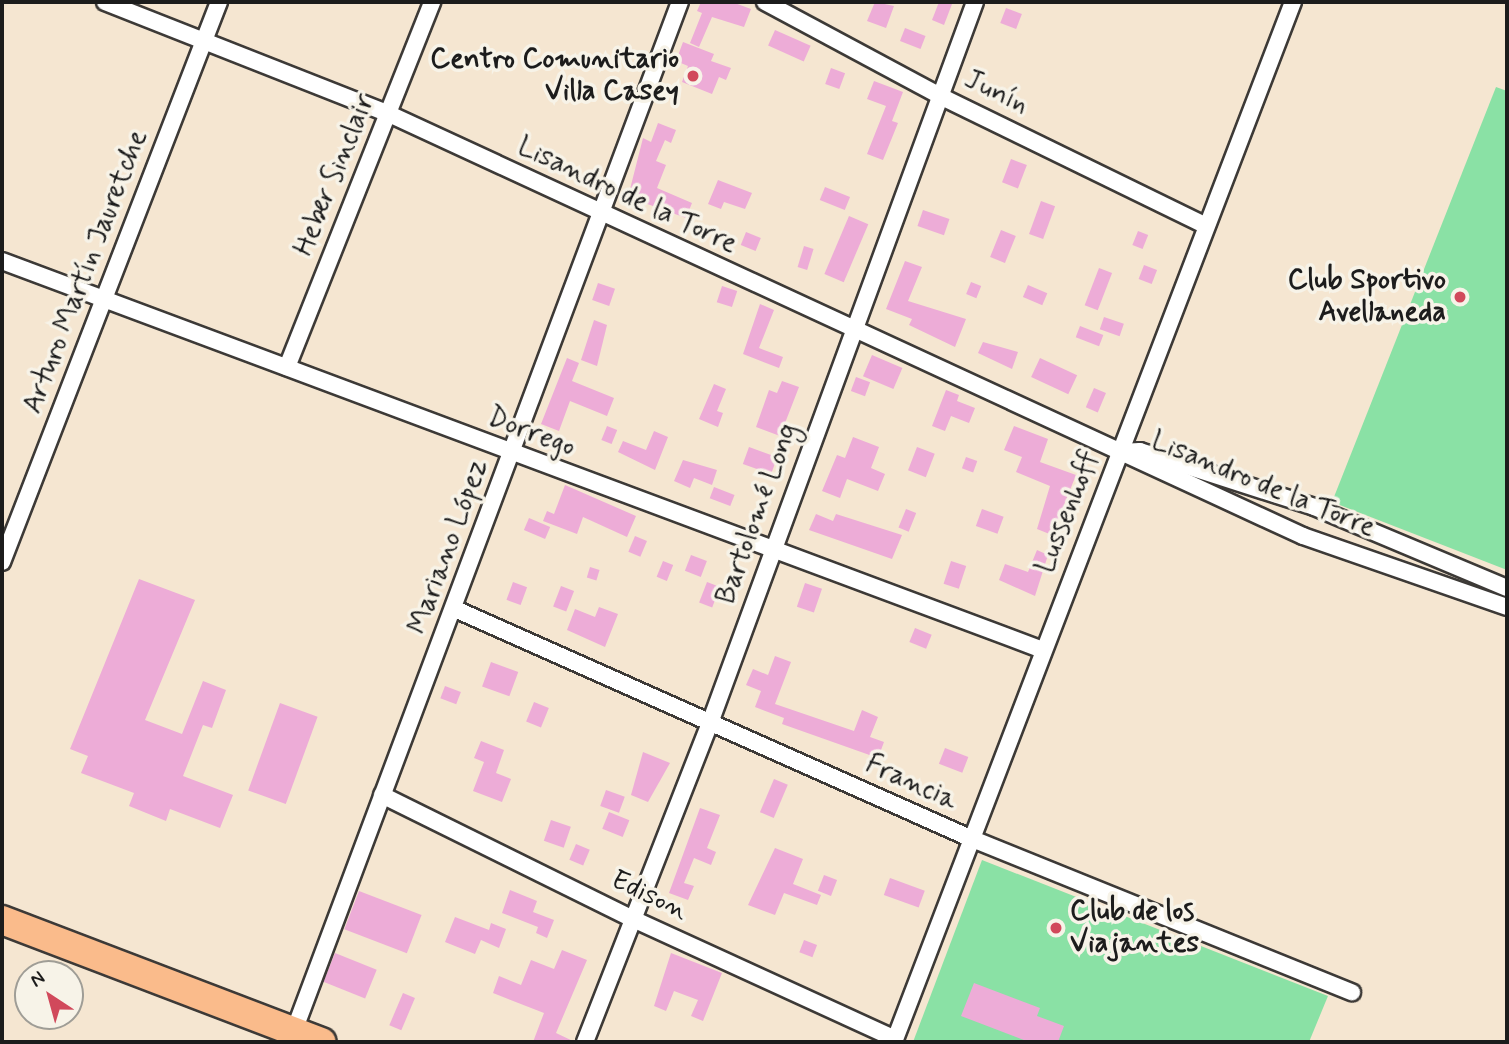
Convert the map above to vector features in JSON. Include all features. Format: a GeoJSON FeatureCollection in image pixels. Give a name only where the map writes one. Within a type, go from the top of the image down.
{"type":"FeatureCollection","features":[{"type":"Feature","properties":{"kind":"highway"},"geometry":{"type":"LineString","coordinates":[[2,920],[322,1042]]}},
{"type":"Feature","properties":{"kind":"street","name":"Lisandro de la Torre"},"geometry":{"type":"LineString","coordinates":[[105,2],[387,114],[855,332],[1303,536],[1387,563],[1507,607]]}},
{"type":"Feature","properties":{"kind":"street","name":"Arturo Martín Jauretche"},"geometry":{"type":"LineString","coordinates":[[2,562],[219,2]]}},
{"type":"Feature","properties":{"kind":"street","name":"Heber Sinclair"},"geometry":{"type":"LineString","coordinates":[[287,368],[432,2]]}},
{"type":"Feature","properties":{"kind":"street","name":"Mariano López"},"geometry":{"type":"LineString","coordinates":[[293,1031],[455,609],[680,2]]}},
{"type":"Feature","properties":{"kind":"street","name":"Junín"},"geometry":{"type":"LineString","coordinates":[[765,2],[942,96],[1206,226]]}},
{"type":"Feature","properties":{"kind":"street","name":"Bartolomé Long"},"geometry":{"type":"LineString","coordinates":[[585,1042],[631,918],[710,723],[975,2]]}},
{"type":"Feature","properties":{"kind":"street","name":"Lussenhoff"},"geometry":{"type":"LineString","coordinates":[[895,1041],[970,838],[1293,2]]}},
{"type":"Feature","properties":{"kind":"street","name":"Dorrego"},"geometry":{"type":"LineString","coordinates":[[2,261],[511,454],[1043,650]]}},
{"type":"Feature","properties":{"kind":"street","name":"Lisandro de la Torre"},"geometry":{"type":"LineString","coordinates":[[1120,452],[1140,451],[1314,507],[1395,544],[1507,587]]}},
{"type":"Feature","properties":{"kind":"street"},"geometry":{"type":"LineString","coordinates":[[1303,536],[1300,521],[1314,507]]}},
{"type":"Feature","properties":{"kind":"street"},"geometry":{"type":"LineString","coordinates":[[1322,543],[1333,532],[1333,514]]}},
{"type":"Feature","properties":{"kind":"street"},"geometry":{"type":"LineString","coordinates":[[1387,563],[1395,544]]}},
{"type":"Feature","properties":{"kind":"street"},"geometry":{"type":"LineString","coordinates":[[1472,593],[1479,576]]}},
{"type":"Feature","properties":{"kind":"street","name":"Francia"},"geometry":{"type":"LineString","coordinates":[[455,609],[970,838],[1352,992]]}},
{"type":"Feature","properties":{"kind":"street","name":"Edison"},"geometry":{"type":"LineString","coordinates":[[382,795],[631,918],[895,1041]]}},
{"type":"Feature","properties":{"kind":"green space","name":"Club Sportivo Avellaneda"},"geometry":{"type":"Polygon","coordinates":[[[1496,87],[1507,91],[1507,570],[1332,502],[1496,87]]]}},
{"type":"Feature","properties":{"kind":"green space","name":"Club de los Viajantes"},"geometry":{"type":"Polygon","coordinates":[[[982,860],[1328,996],[1309,1042],[913,1042],[982,860]]]}},
{"type":"Feature","properties":{"kind":"building"},"geometry":{"type":"Polygon","coordinates":[[[701,2],[732,2],[751,9],[744,27],[712,17],[699,47],[690,43],[702,13],[697,11],[701,2]]]}},
{"type":"Feature","properties":{"kind":"building"},"geometry":{"type":"Polygon","coordinates":[[[875,2],[894,6],[886,28],[867,21],[875,2]]]}},
{"type":"Feature","properties":{"kind":"building"},"geometry":{"type":"Polygon","coordinates":[[[939,2],[952,4],[944,25],[932,20],[939,2]]]}},
{"type":"Feature","properties":{"kind":"building"},"geometry":{"type":"Polygon","coordinates":[[[1006,8],[1022,14],[1016,29],[1000,23],[1006,8]]]}},
{"type":"Feature","properties":{"kind":"building"},"geometry":{"type":"Polygon","coordinates":[[[905,28],[926,36],[921,49],[900,41],[905,28]]]}},
{"type":"Feature","properties":{"kind":"building"},"geometry":{"type":"Polygon","coordinates":[[[775,30],[811,46],[804,61],[768,46],[775,30]]]}},
{"type":"Feature","properties":{"kind":"building"},"geometry":{"type":"Polygon","coordinates":[[[683,42],[714,54],[711,61],[731,68],[726,80],[719,77],[712,94],[682,82],[688,66],[676,61],[683,42]]]}},
{"type":"Feature","properties":{"kind":"building"},"geometry":{"type":"Polygon","coordinates":[[[831,68],[845,73],[839,89],[825,84],[831,68]]]}},
{"type":"Feature","properties":{"kind":"building"},"geometry":{"type":"Polygon","coordinates":[[[874,81],[903,92],[892,121],[898,123],[883,160],[867,154],[886,106],[867,99],[874,81]]]}},
{"type":"Feature","properties":{"kind":"building"},"geometry":{"type":"Polygon","coordinates":[[[658,123],[676,130],[671,143],[665,140],[656,161],[666,165],[657,188],[692,203],[686,218],[628,197],[643,138],[651,142],[658,123]]]}},
{"type":"Feature","properties":{"kind":"building"},"geometry":{"type":"Polygon","coordinates":[[[1011,159],[1027,165],[1018,188],[1002,182],[1011,159]]]}},
{"type":"Feature","properties":{"kind":"building"},"geometry":{"type":"Polygon","coordinates":[[[718,180],[752,193],[745,209],[724,202],[721,209],[708,204],[718,180]]]}},
{"type":"Feature","properties":{"kind":"building"},"geometry":{"type":"Polygon","coordinates":[[[825,187],[850,197],[845,210],[820,200],[825,187]]]}},
{"type":"Feature","properties":{"kind":"building"},"geometry":{"type":"Polygon","coordinates":[[[1041,201],[1055,206],[1043,239],[1029,234],[1041,201]]]}},
{"type":"Feature","properties":{"kind":"building"},"geometry":{"type":"Polygon","coordinates":[[[923,210],[949,219],[944,235],[917,226],[923,210]]]}},
{"type":"Feature","properties":{"kind":"building"},"geometry":{"type":"Polygon","coordinates":[[[849,216],[868,224],[844,282],[824,274],[849,216]]]}},
{"type":"Feature","properties":{"kind":"building"},"geometry":{"type":"Polygon","coordinates":[[[1001,230],[1016,236],[1005,263],[990,257],[1001,230]]]}},
{"type":"Feature","properties":{"kind":"building"},"geometry":{"type":"Polygon","coordinates":[[[1138,231],[1148,235],[1143,249],[1132,245],[1138,231]]]}},
{"type":"Feature","properties":{"kind":"building"},"geometry":{"type":"Polygon","coordinates":[[[746,232],[761,238],[756,251],[741,245],[746,232]]]}},
{"type":"Feature","properties":{"kind":"building"},"geometry":{"type":"Polygon","coordinates":[[[804,246],[814,249],[807,270],[798,267],[804,246]]]}},
{"type":"Feature","properties":{"kind":"building"},"geometry":{"type":"Polygon","coordinates":[[[905,261],[922,267],[908,301],[966,319],[955,347],[909,325],[912,319],[886,309],[905,261]]]}},
{"type":"Feature","properties":{"kind":"building"},"geometry":{"type":"Polygon","coordinates":[[[1144,265],[1157,270],[1152,284],[1139,279],[1144,265]]]}},
{"type":"Feature","properties":{"kind":"building"},"geometry":{"type":"Polygon","coordinates":[[[1099,268],[1112,273],[1098,310],[1085,305],[1099,268]]]}},
{"type":"Feature","properties":{"kind":"building"},"geometry":{"type":"Polygon","coordinates":[[[971,282],[981,286],[976,298],[966,294],[971,282]]]}},
{"type":"Feature","properties":{"kind":"building"},"geometry":{"type":"Polygon","coordinates":[[[598,283],[615,289],[609,306],[592,300],[598,283]]]}},
{"type":"Feature","properties":{"kind":"building"},"geometry":{"type":"Polygon","coordinates":[[[1028,285],[1047,293],[1042,305],[1023,297],[1028,285]]]}},
{"type":"Feature","properties":{"kind":"building"},"geometry":{"type":"Polygon","coordinates":[[[722,286],[737,291],[732,307],[717,302],[722,286]]]}},
{"type":"Feature","properties":{"kind":"building"},"geometry":{"type":"Polygon","coordinates":[[[760,304],[774,310],[759,348],[783,357],[779,368],[743,354],[760,304]]]}},
{"type":"Feature","properties":{"kind":"building"},"geometry":{"type":"Polygon","coordinates":[[[1104,317],[1124,324],[1120,336],[1100,329],[1104,317]]]}},
{"type":"Feature","properties":{"kind":"building"},"geometry":{"type":"Polygon","coordinates":[[[594,320],[607,325],[597,366],[581,360],[594,320]]]}},
{"type":"Feature","properties":{"kind":"building"},"geometry":{"type":"Polygon","coordinates":[[[1080,326],[1103,335],[1099,346],[1076,337],[1080,326]]]}},
{"type":"Feature","properties":{"kind":"building"},"geometry":{"type":"Polygon","coordinates":[[[983,342],[1018,352],[1012,369],[978,353],[983,342]]]}},
{"type":"Feature","properties":{"kind":"building"},"geometry":{"type":"Polygon","coordinates":[[[872,355],[902,368],[893,389],[863,376],[872,355]]]}},
{"type":"Feature","properties":{"kind":"building"},"geometry":{"type":"Polygon","coordinates":[[[567,358],[579,363],[572,381],[614,398],[607,416],[570,401],[559,431],[541,424],[567,358]]]}},
{"type":"Feature","properties":{"kind":"building"},"geometry":{"type":"Polygon","coordinates":[[[1040,358],[1077,375],[1068,394],[1031,377],[1040,358]]]}},
{"type":"Feature","properties":{"kind":"building"},"geometry":{"type":"Polygon","coordinates":[[[856,377],[870,382],[865,396],[851,391],[856,377]]]}},
{"type":"Feature","properties":{"kind":"building"},"geometry":{"type":"Polygon","coordinates":[[[782,381],[799,387],[780,436],[756,427],[769,390],[777,393],[782,381]]]}},
{"type":"Feature","properties":{"kind":"building"},"geometry":{"type":"Polygon","coordinates":[[[714,384],[726,389],[717,411],[723,413],[718,427],[699,419],[714,384]]]}},
{"type":"Feature","properties":{"kind":"building"},"geometry":{"type":"Polygon","coordinates":[[[1094,388],[1106,393],[1098,412],[1086,407],[1094,388]]]}},
{"type":"Feature","properties":{"kind":"building"},"geometry":{"type":"Polygon","coordinates":[[[946,390],[959,395],[957,401],[975,408],[969,423],[951,416],[945,431],[932,426],[946,390]]]}},
{"type":"Feature","properties":{"kind":"building"},"geometry":{"type":"Polygon","coordinates":[[[607,426],[617,430],[612,444],[601,440],[607,426]]]}},
{"type":"Feature","properties":{"kind":"building"},"geometry":{"type":"Polygon","coordinates":[[[1014,426],[1048,439],[1040,462],[1076,475],[1052,535],[1037,529],[1050,486],[1016,472],[1022,457],[1004,450],[1014,426]]]}},
{"type":"Feature","properties":{"kind":"building"},"geometry":{"type":"Polygon","coordinates":[[[654,431],[668,437],[655,470],[618,452],[623,441],[646,450],[654,431]]]}},
{"type":"Feature","properties":{"kind":"building"},"geometry":{"type":"Polygon","coordinates":[[[853,437],[879,447],[871,468],[885,474],[878,491],[847,479],[840,498],[822,491],[837,455],[845,458],[853,437]]]}},
{"type":"Feature","properties":{"kind":"building"},"geometry":{"type":"Polygon","coordinates":[[[749,447],[777,457],[771,474],[743,464],[749,447]]]}},
{"type":"Feature","properties":{"kind":"building"},"geometry":{"type":"Polygon","coordinates":[[[917,447],[935,454],[926,477],[908,470],[917,447]]]}},
{"type":"Feature","properties":{"kind":"building"},"geometry":{"type":"Polygon","coordinates":[[[966,457],[977,461],[973,472],[962,468],[966,457]]]}},
{"type":"Feature","properties":{"kind":"building"},"geometry":{"type":"Polygon","coordinates":[[[683,460],[717,470],[712,485],[694,478],[690,488],[674,481],[683,460]]]}},
{"type":"Feature","properties":{"kind":"building"},"geometry":{"type":"Polygon","coordinates":[[[565,485],[636,516],[627,537],[583,517],[577,534],[543,521],[547,511],[554,514],[565,485]]]}},
{"type":"Feature","properties":{"kind":"building"},"geometry":{"type":"Polygon","coordinates":[[[714,487],[735,495],[730,506],[710,498],[714,487]]]}},
{"type":"Feature","properties":{"kind":"building"},"geometry":{"type":"Polygon","coordinates":[[[906,509],[916,513],[909,532],[899,528],[906,509]]]}},
{"type":"Feature","properties":{"kind":"building"},"geometry":{"type":"Polygon","coordinates":[[[982,509],[1004,517],[997,534],[976,526],[982,509]]]}},
{"type":"Feature","properties":{"kind":"building"},"geometry":{"type":"Polygon","coordinates":[[[816,514],[833,521],[836,514],[902,535],[892,559],[809,530],[816,514]]]}},
{"type":"Feature","properties":{"kind":"building"},"geometry":{"type":"Polygon","coordinates":[[[529,518],[550,527],[545,539],[524,530],[529,518]]]}},
{"type":"Feature","properties":{"kind":"building"},"geometry":{"type":"Polygon","coordinates":[[[635,536],[647,541],[640,557],[628,552],[635,536]]]}},
{"type":"Feature","properties":{"kind":"building"},"geometry":{"type":"Polygon","coordinates":[[[1037,550],[1048,555],[1035,596],[999,580],[1005,564],[1028,572],[1037,550]]]}},
{"type":"Feature","properties":{"kind":"building"},"geometry":{"type":"Polygon","coordinates":[[[691,555],[707,561],[701,577],[685,571],[691,555]]]}},
{"type":"Feature","properties":{"kind":"building"},"geometry":{"type":"Polygon","coordinates":[[[663,561],[673,565],[667,581],[657,577],[663,561]]]}},
{"type":"Feature","properties":{"kind":"building"},"geometry":{"type":"Polygon","coordinates":[[[951,561],[966,566],[959,589],[944,584],[951,561]]]}},
{"type":"Feature","properties":{"kind":"building"},"geometry":{"type":"Polygon","coordinates":[[[590,567],[600,570],[596,580],[587,578],[590,567]]]}},
{"type":"Feature","properties":{"kind":"building"},"geometry":{"type":"Polygon","coordinates":[[[139,579],[195,600],[145,720],[182,734],[203,681],[226,690],[212,728],[203,725],[183,776],[233,795],[220,828],[170,809],[166,821],[129,806],[134,793],[81,773],[88,756],[70,749],[139,579]]]}},
{"type":"Feature","properties":{"kind":"building"},"geometry":{"type":"Polygon","coordinates":[[[513,582],[527,587],[521,605],[507,600],[513,582]]]}},
{"type":"Feature","properties":{"kind":"building"},"geometry":{"type":"Polygon","coordinates":[[[707,582],[720,587],[712,608],[699,603],[707,582]]]}},
{"type":"Feature","properties":{"kind":"building"},"geometry":{"type":"Polygon","coordinates":[[[805,583],[822,589],[814,612],[797,607],[805,583]]]}},
{"type":"Feature","properties":{"kind":"building"},"geometry":{"type":"Polygon","coordinates":[[[561,586],[574,591],[566,612],[553,607],[561,586]]]}},
{"type":"Feature","properties":{"kind":"building"},"geometry":{"type":"Polygon","coordinates":[[[599,607],[618,614],[605,647],[567,630],[575,609],[595,617],[599,607]]]}},
{"type":"Feature","properties":{"kind":"building"},"geometry":{"type":"Polygon","coordinates":[[[915,628],[932,635],[926,649],[909,642],[915,628]]]}},
{"type":"Feature","properties":{"kind":"building"},"geometry":{"type":"Polygon","coordinates":[[[775,656],[791,662],[775,704],[854,731],[862,710],[878,717],[870,737],[884,742],[878,758],[782,724],[784,718],[755,707],[761,691],[746,685],[753,669],[768,675],[775,656]]]}},
{"type":"Feature","properties":{"kind":"building"},"geometry":{"type":"Polygon","coordinates":[[[491,662],[518,672],[509,696],[482,686],[491,662]]]}},
{"type":"Feature","properties":{"kind":"building"},"geometry":{"type":"Polygon","coordinates":[[[445,686],[461,692],[456,704],[440,698],[445,686]]]}},
{"type":"Feature","properties":{"kind":"building"},"geometry":{"type":"Polygon","coordinates":[[[534,702],[549,708],[541,727],[526,721],[534,702]]]}},
{"type":"Feature","properties":{"kind":"building"},"geometry":{"type":"Polygon","coordinates":[[[280,703],[318,717],[286,804],[248,790],[280,703]]]}},
{"type":"Feature","properties":{"kind":"building"},"geometry":{"type":"Polygon","coordinates":[[[481,741],[504,750],[496,773],[511,779],[502,802],[473,791],[484,762],[474,758],[481,741]]]}},
{"type":"Feature","properties":{"kind":"building"},"geometry":{"type":"Polygon","coordinates":[[[945,748],[968,757],[962,773],[939,764],[945,748]]]}},
{"type":"Feature","properties":{"kind":"building"},"geometry":{"type":"Polygon","coordinates":[[[643,752],[670,763],[648,802],[631,795],[643,752]]]}},
{"type":"Feature","properties":{"kind":"building"},"geometry":{"type":"Polygon","coordinates":[[[774,779],[788,785],[774,818],[760,812],[774,779]]]}},
{"type":"Feature","properties":{"kind":"building"},"geometry":{"type":"Polygon","coordinates":[[[606,790],[625,797],[619,813],[600,806],[606,790]]]}},
{"type":"Feature","properties":{"kind":"building"},"geometry":{"type":"Polygon","coordinates":[[[700,808],[720,815],[707,848],[716,852],[711,865],[694,858],[684,883],[694,886],[688,900],[669,893],[700,808]]]}},
{"type":"Feature","properties":{"kind":"building"},"geometry":{"type":"Polygon","coordinates":[[[609,812],[629,820],[623,837],[602,829],[609,812]]]}},
{"type":"Feature","properties":{"kind":"building"},"geometry":{"type":"Polygon","coordinates":[[[551,820],[571,827],[564,848],[544,841],[551,820]]]}},
{"type":"Feature","properties":{"kind":"building"},"geometry":{"type":"Polygon","coordinates":[[[576,844],[590,850],[583,866],[569,860],[576,844]]]}},
{"type":"Feature","properties":{"kind":"building"},"geometry":{"type":"Polygon","coordinates":[[[775,848],[803,859],[793,884],[821,895],[817,905],[784,893],[775,915],[748,905],[775,848]]]}},
{"type":"Feature","properties":{"kind":"building"},"geometry":{"type":"Polygon","coordinates":[[[824,875],[837,880],[831,896],[818,891],[824,875]]]}},
{"type":"Feature","properties":{"kind":"building"},"geometry":{"type":"Polygon","coordinates":[[[890,878],[925,891],[919,908],[884,895],[890,878]]]}},
{"type":"Feature","properties":{"kind":"building"},"geometry":{"type":"Polygon","coordinates":[[[510,890],[537,901],[533,912],[554,920],[547,938],[536,933],[538,927],[502,913],[510,890]]]}},
{"type":"Feature","properties":{"kind":"building"},"geometry":{"type":"Polygon","coordinates":[[[359,891],[422,915],[407,953],[344,929],[359,891]]]}},
{"type":"Feature","properties":{"kind":"building"},"geometry":{"type":"Polygon","coordinates":[[[455,917],[489,930],[491,923],[506,929],[499,948],[481,940],[475,954],[445,942],[455,917]]]}},
{"type":"Feature","properties":{"kind":"building"},"geometry":{"type":"Polygon","coordinates":[[[804,940],[817,945],[812,957],[799,952],[804,940]]]}},
{"type":"Feature","properties":{"kind":"building"},"geometry":{"type":"Polygon","coordinates":[[[562,950],[587,960],[556,1033],[575,1042],[533,1042],[544,1013],[493,993],[499,976],[521,985],[531,960],[554,969],[562,950]]]}},
{"type":"Feature","properties":{"kind":"building"},"geometry":{"type":"Polygon","coordinates":[[[335,953],[377,970],[365,999],[323,982],[335,953]]]}},
{"type":"Feature","properties":{"kind":"building"},"geometry":{"type":"Polygon","coordinates":[[[671,953],[722,973],[703,1021],[691,1016],[698,1000],[674,991],[666,1011],[654,1006],[671,953]]]}},
{"type":"Feature","properties":{"kind":"building"},"geometry":{"type":"Polygon","coordinates":[[[974,983],[1040,1008],[1037,1016],[1064,1026],[1058,1042],[1029,1042],[961,1016],[974,983]]]}},
{"type":"Feature","properties":{"kind":"building"},"geometry":{"type":"Polygon","coordinates":[[[403,993],[415,998],[401,1030],[389,1025],[403,993]]]}},
{"type":"Feature","properties":{"kind":"place","name":"Centro Comunitario Villa Casey"},"geometry":{"type":"Point","coordinates":[693,76]}},
{"type":"Feature","properties":{"kind":"place","name":"Club Sportivo Avellaneda"},"geometry":{"type":"Point","coordinates":[1460,297]}},
{"type":"Feature","properties":{"kind":"place","name":"Club de los Viajantes"},"geometry":{"type":"Point","coordinates":[1056,928]}}]}
